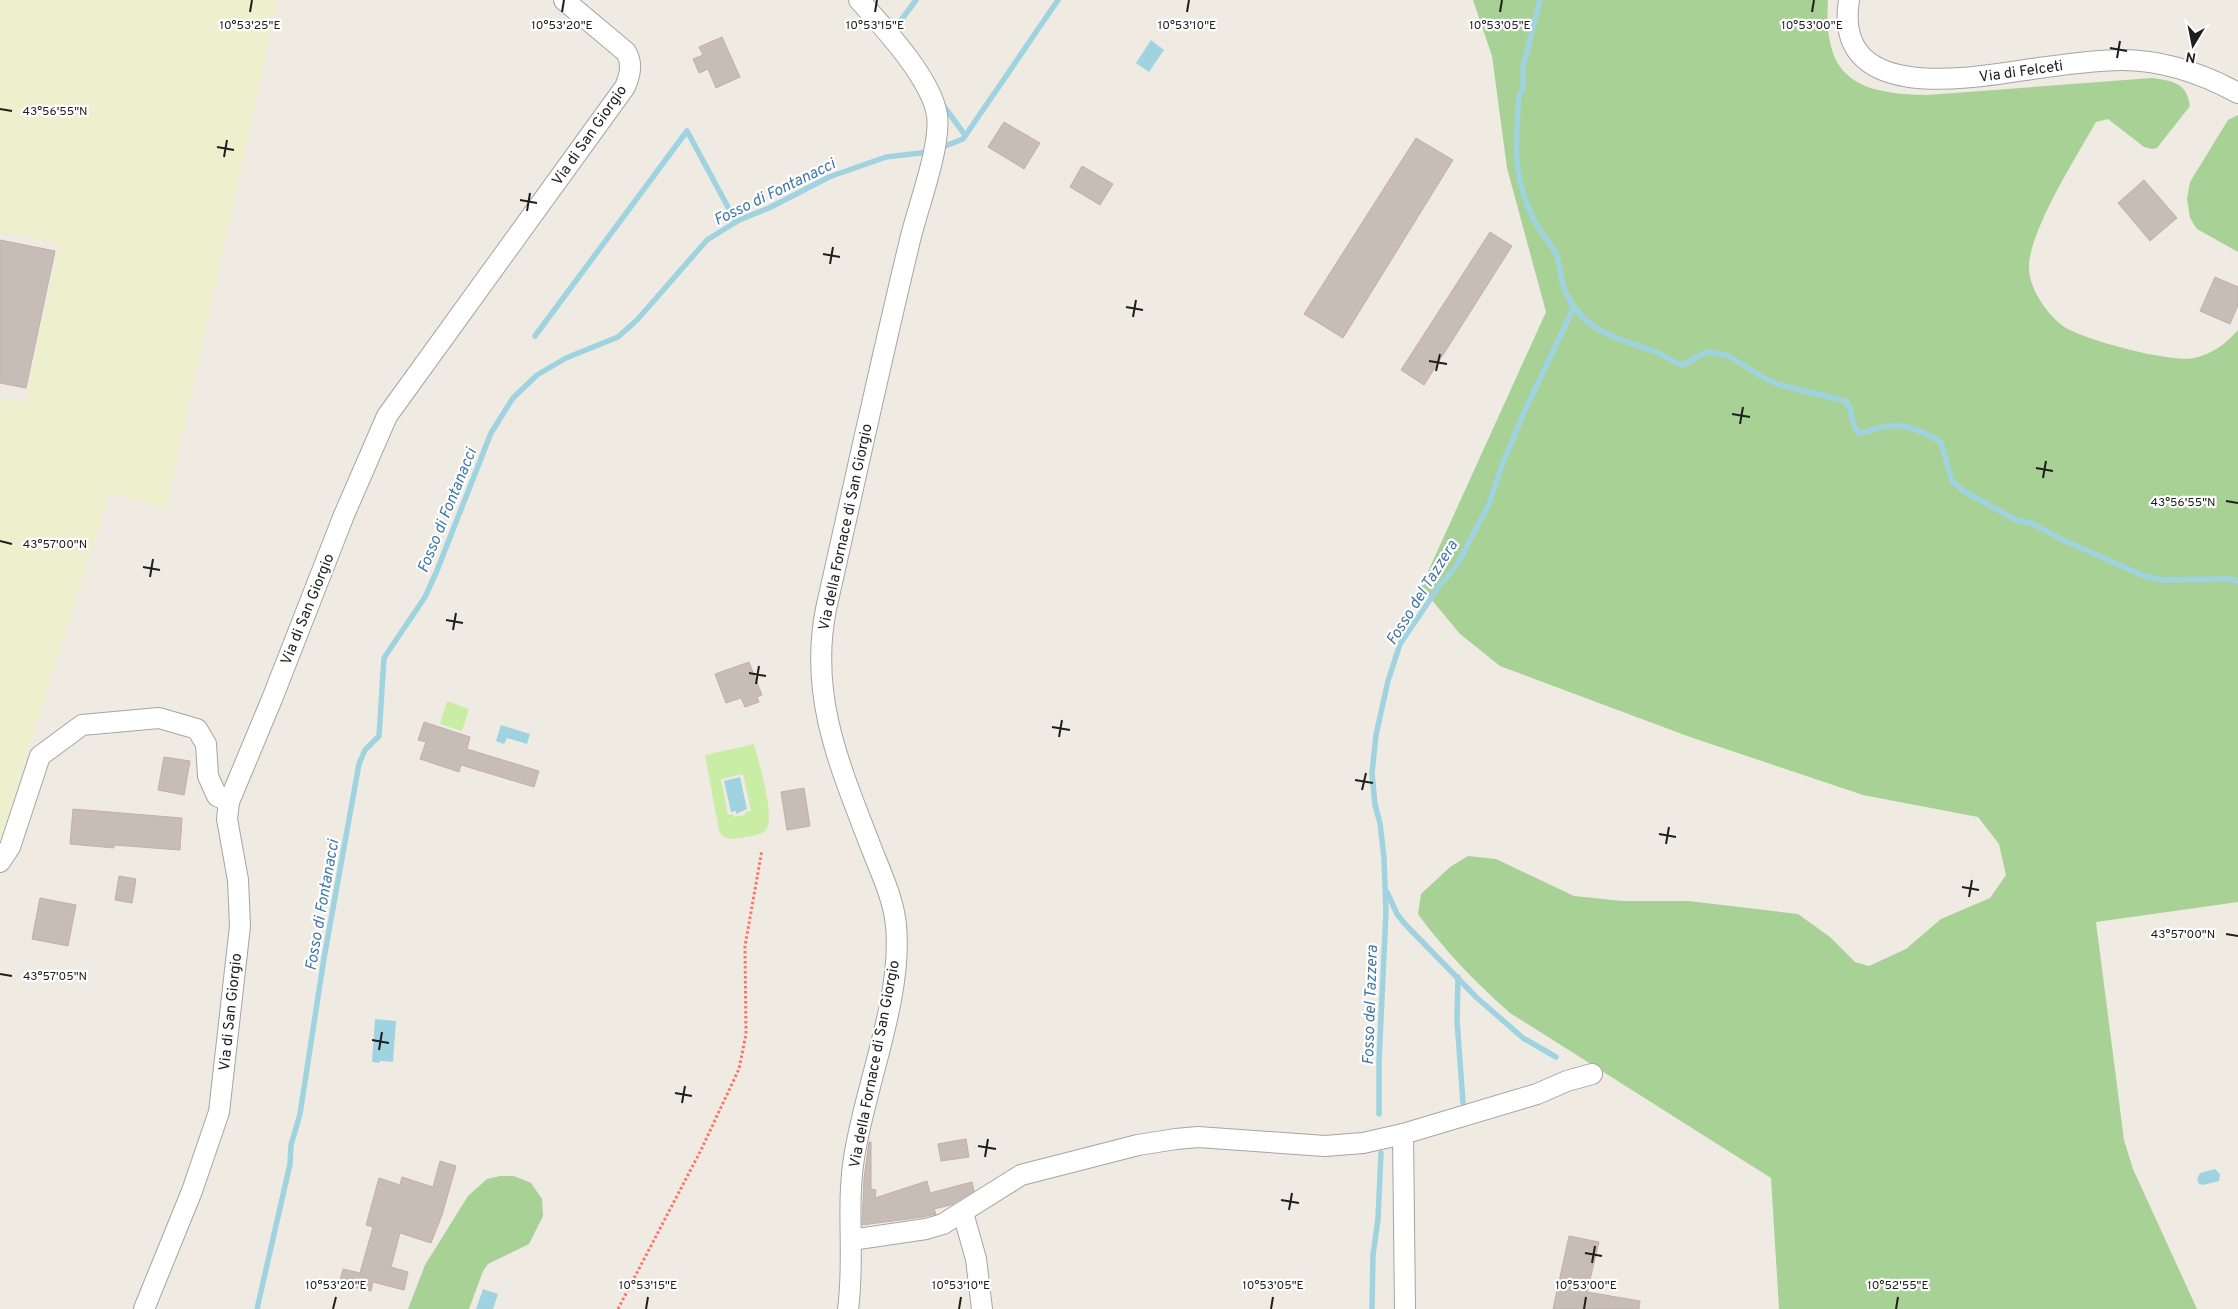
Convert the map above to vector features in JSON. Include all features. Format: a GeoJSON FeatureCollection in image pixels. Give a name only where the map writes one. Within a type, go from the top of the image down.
{"type":"FeatureCollection","features":[{"type":"Feature","properties":{"kind":"street","name":"Via di San Giorgio"},"geometry":{"type":"LineString","coordinates":[[144,1309],[192,1191],[219,1112],[240,926],[238,880],[228,819],[228,802],[272,699],[344,516],[387,416],[625,87],[628,80],[631,64],[626,52],[564,0]]}},
{"type":"Feature","properties":{"kind":"street","name":"Via della Fornace di San Giorgio"},"geometry":{"type":"LineString","coordinates":[[848,1309],[851,1240],[850,1210],[854,1160],[886,1022],[895,967],[896,932],[891,900],[846,784],[830,732],[822,689],[821,639],[826,609],[907,256],[936,144],[938,125],[934,103],[922,80],[888,33],[859,0]]}},
{"type":"Feature","properties":{"kind":"street","name":"Via di Felceti"},"geometry":{"type":"LineString","coordinates":[[1849,0],[1848,22],[1852,41],[1863,57],[1877,68],[1897,75],[1919,79],[1947,80],[2075,63],[2124,60],[2161,64],[2186,70],[2238,94]]}},
{"type":"Feature","properties":{"kind":"street"},"geometry":{"type":"LineString","coordinates":[[0,862],[10,848],[40,756],[82,725],[160,718],[198,729],[206,744],[208,776],[217,796],[228,802]]}},
{"type":"Feature","properties":{"kind":"street"},"geometry":{"type":"LineString","coordinates":[[851,1240],[926,1229],[950,1221],[1021,1175],[1154,1142],[1198,1138],[1343,1146],[1403,1134],[1537,1094],[1567,1081],[1592,1074]]}},
{"type":"Feature","properties":{"kind":"street"},"geometry":{"type":"LineString","coordinates":[[1403,1134],[1406,1309]]}},
{"type":"Feature","properties":{"kind":"street"},"geometry":{"type":"LineString","coordinates":[[963,1213],[976,1259],[982,1309]]}},
{"type":"Feature","properties":{"kind":"path"},"geometry":{"type":"LineString","coordinates":[[618,1309],[700,1150],[739,1069],[746,1034],[745,946],[762,850]]}},
{"type":"Feature","properties":{"kind":"green space"},"geometry":{"type":"Polygon","coordinates":[[[0,0],[278,0],[166,510],[110,492],[0,840],[0,400],[26,401],[59,244],[0,231],[0,0]]]}},
{"type":"Feature","properties":{"kind":"green space"},"geometry":{"type":"Polygon","coordinates":[[[1473,0],[1828,0],[1828,26],[1831,47],[1838,64],[1849,76],[1863,85],[1880,91],[1927,95],[2152,78],[2177,84],[2186,92],[2190,106],[2157,148],[2144,147],[2108,119],[2096,122],[2055,194],[2036,236],[2029,269],[2032,285],[2040,301],[2057,321],[2073,332],[2107,344],[2148,354],[2183,359],[2194,358],[2218,348],[2238,330],[2238,902],[2096,922],[2124,1140],[2133,1169],[2197,1309],[1779,1309],[1771,1178],[1510,1013],[1461,966],[1418,914],[1421,894],[1450,867],[1468,856],[1496,859],[1574,896],[1623,901],[1688,901],[1798,914],[1830,937],[1855,962],[1869,966],[1906,949],[1941,919],[1990,898],[2006,875],[1999,844],[1978,817],[1863,795],[1690,737],[1500,666],[1460,634],[1421,587],[1546,312],[1507,168],[1492,56],[1473,0]]]}},
{"type":"Feature","properties":{"kind":"green space"},"geometry":{"type":"Polygon","coordinates":[[[2238,115],[2238,252],[2197,229],[2190,218],[2187,199],[2190,182],[2228,120],[2238,115]]]}},
{"type":"Feature","properties":{"kind":"green space"},"geometry":{"type":"Polygon","coordinates":[[[447,701],[469,709],[462,731],[440,724],[447,701]]]}},
{"type":"Feature","properties":{"kind":"green space"},"geometry":{"type":"Polygon","coordinates":[[[754,744],[768,803],[768,825],[765,831],[755,835],[732,839],[721,834],[705,755],[754,744]],[[743,774],[721,779],[728,815],[733,814],[734,817],[745,815],[745,812],[751,811],[743,774]]]}},
{"type":"Feature","properties":{"kind":"green space"},"geometry":{"type":"Polygon","coordinates":[[[500,1176],[514,1176],[531,1183],[542,1199],[543,1216],[529,1244],[488,1264],[483,1271],[469,1309],[408,1309],[425,1265],[468,1196],[487,1179],[500,1176]]]}},
{"type":"Feature","properties":{"kind":"water"},"geometry":{"type":"Polygon","coordinates":[[[1151,40],[1164,50],[1149,72],[1136,63],[1151,40]]]}},
{"type":"Feature","properties":{"kind":"water"},"geometry":{"type":"Polygon","coordinates":[[[501,725],[530,734],[527,744],[507,738],[504,744],[496,741],[501,725]]]}},
{"type":"Feature","properties":{"kind":"water"},"geometry":{"type":"Polygon","coordinates":[[[740,777],[747,809],[736,814],[736,811],[731,812],[724,781],[740,777]]]}},
{"type":"Feature","properties":{"kind":"water"},"geometry":{"type":"Polygon","coordinates":[[[375,1019],[396,1021],[393,1062],[372,1062],[375,1019]]]}},
{"type":"Feature","properties":{"kind":"water"},"geometry":{"type":"Polygon","coordinates":[[[2215,1169],[2220,1174],[2219,1181],[2203,1185],[2199,1184],[2197,1179],[2200,1173],[2215,1169]]]}},
{"type":"Feature","properties":{"kind":"water"},"geometry":{"type":"Polygon","coordinates":[[[483,1289],[498,1294],[493,1309],[476,1309],[483,1289]]]}},
{"type":"Feature","properties":{"kind":"building"},"geometry":{"type":"Polygon","coordinates":[[[722,37],[740,77],[716,88],[708,69],[699,73],[693,59],[703,55],[699,47],[722,37]]]}},
{"type":"Feature","properties":{"kind":"building"},"geometry":{"type":"Polygon","coordinates":[[[1004,122],[1040,143],[1024,169],[988,147],[1004,122]]]}},
{"type":"Feature","properties":{"kind":"building"},"geometry":{"type":"Polygon","coordinates":[[[1416,138],[1453,160],[1343,338],[1304,314],[1416,138]]]}},
{"type":"Feature","properties":{"kind":"building"},"geometry":{"type":"Polygon","coordinates":[[[1082,166],[1113,184],[1100,205],[1070,187],[1082,166]]]}},
{"type":"Feature","properties":{"kind":"building"},"geometry":{"type":"Polygon","coordinates":[[[2144,180],[2177,218],[2150,241],[2118,203],[2144,180]]]}},
{"type":"Feature","properties":{"kind":"building"},"geometry":{"type":"Polygon","coordinates":[[[1490,232],[1512,246],[1424,385],[1401,370],[1490,232]]]}},
{"type":"Feature","properties":{"kind":"building"},"geometry":{"type":"Polygon","coordinates":[[[0,240],[55,251],[26,388],[0,383],[0,240]]]}},
{"type":"Feature","properties":{"kind":"building"},"geometry":{"type":"Polygon","coordinates":[[[2215,277],[2238,287],[2238,305],[2230,324],[2200,311],[2215,277]]]}},
{"type":"Feature","properties":{"kind":"building"},"geometry":{"type":"Polygon","coordinates":[[[749,662],[762,695],[757,697],[759,702],[745,707],[741,698],[726,703],[715,674],[749,662]]]}},
{"type":"Feature","properties":{"kind":"building"},"geometry":{"type":"Polygon","coordinates":[[[424,722],[470,737],[467,749],[539,771],[534,787],[461,765],[459,772],[420,759],[426,742],[418,740],[424,722]]]}},
{"type":"Feature","properties":{"kind":"building"},"geometry":{"type":"Polygon","coordinates":[[[164,757],[190,761],[184,795],[158,790],[164,757]]]}},
{"type":"Feature","properties":{"kind":"building"},"geometry":{"type":"Polygon","coordinates":[[[804,788],[810,826],[787,830],[781,792],[804,788]]]}},
{"type":"Feature","properties":{"kind":"building"},"geometry":{"type":"Polygon","coordinates":[[[73,809],[182,818],[180,850],[114,845],[114,848],[70,844],[73,809]]]}},
{"type":"Feature","properties":{"kind":"building"},"geometry":{"type":"Polygon","coordinates":[[[119,876],[136,879],[132,903],[115,900],[119,876]]]}},
{"type":"Feature","properties":{"kind":"building"},"geometry":{"type":"Polygon","coordinates":[[[40,898],[76,905],[68,946],[32,939],[40,898]]]}},
{"type":"Feature","properties":{"kind":"building"},"geometry":{"type":"Polygon","coordinates":[[[966,1139],[969,1157],[941,1161],[938,1144],[966,1139]]]}},
{"type":"Feature","properties":{"kind":"building"},"geometry":{"type":"Polygon","coordinates":[[[869,1142],[871,1142],[871,1189],[876,1190],[875,1198],[927,1181],[930,1193],[972,1182],[974,1191],[951,1205],[934,1209],[936,1214],[862,1225],[864,1178],[869,1142]]]}},
{"type":"Feature","properties":{"kind":"building"},"geometry":{"type":"Polygon","coordinates":[[[440,1161],[456,1166],[442,1215],[431,1243],[400,1233],[391,1267],[408,1272],[404,1290],[373,1282],[371,1291],[339,1284],[343,1269],[360,1273],[373,1227],[366,1225],[379,1178],[400,1185],[402,1177],[433,1187],[440,1161]]]}},
{"type":"Feature","properties":{"kind":"building"},"geometry":{"type":"Polygon","coordinates":[[[1569,1236],[1599,1242],[1587,1292],[1640,1301],[1639,1309],[1553,1309],[1569,1236]]]}},
{"type":"Feature","properties":{"kind":"waterway"},"geometry":{"type":"LineString","coordinates":[[893,31],[916,0]]}},
{"type":"Feature","properties":{"kind":"waterway","name":"Fosso di Fontanacci"},"geometry":{"type":"LineString","coordinates":[[940,148],[963,139],[1058,0]]}},
{"type":"Feature","properties":{"kind":"waterway"},"geometry":{"type":"LineString","coordinates":[[1540,0],[1523,67],[1523,89],[1519,96],[1516,145],[1519,175],[1522,190],[1535,222],[1556,254],[1565,291],[1573,305],[1592,325],[1615,338],[1656,352],[1679,364],[1683,365],[1706,352],[1727,355],[1764,378],[1780,385],[1846,401],[1859,434],[1892,426],[1901,426],[1919,431],[1941,442],[1952,481],[1965,492],[2016,520],[2031,523],[2063,540],[2142,575],[2161,580],[2229,579],[2238,581]]}},
{"type":"Feature","properties":{"kind":"waterway"},"geometry":{"type":"LineString","coordinates":[[943,105],[965,135]]}},
{"type":"Feature","properties":{"kind":"waterway"},"geometry":{"type":"LineString","coordinates":[[535,336],[687,131],[736,222]]}},
{"type":"Feature","properties":{"kind":"waterway","name":"Fosso di Fontanacci"},"geometry":{"type":"LineString","coordinates":[[257,1309],[290,1164],[291,1145],[300,1114],[324,958],[359,764],[365,750],[379,736],[384,658],[425,597],[491,433],[513,398],[537,375],[566,358],[618,337],[637,320],[707,240],[739,220],[769,208],[829,177],[886,157],[929,152]]}},
{"type":"Feature","properties":{"kind":"waterway","name":"Fosso del Tazzera"},"geometry":{"type":"LineString","coordinates":[[1379,1114],[1379,1061],[1386,912],[1384,858],[1380,823],[1375,805],[1372,773],[1376,735],[1388,681],[1400,644],[1440,585],[1457,565],[1489,504],[1502,465],[1525,410],[1574,307]]}},
{"type":"Feature","properties":{"kind":"waterway"},"geometry":{"type":"LineString","coordinates":[[1387,892],[1397,914],[1405,924],[1476,997],[1523,1038],[1556,1057]]}},
{"type":"Feature","properties":{"kind":"waterway"},"geometry":{"type":"LineString","coordinates":[[1458,977],[1457,1020],[1463,1103]]}},
{"type":"Feature","properties":{"kind":"waterway","name":"Fosso del Tazzera"},"geometry":{"type":"LineString","coordinates":[[1372,1309],[1373,1255],[1378,1219],[1381,1153]]}}]}
